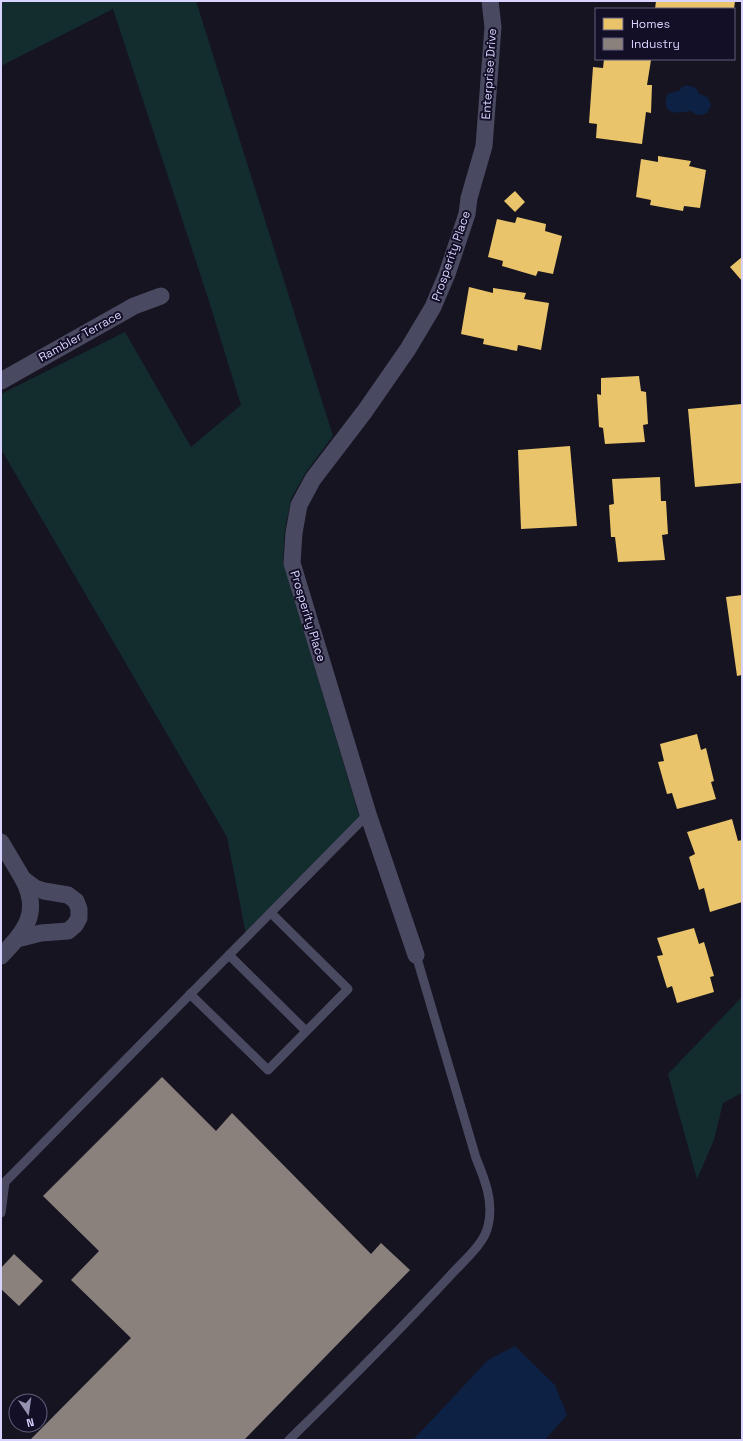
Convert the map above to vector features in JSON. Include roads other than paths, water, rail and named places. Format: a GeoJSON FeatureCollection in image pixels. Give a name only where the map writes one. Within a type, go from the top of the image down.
{"type":"FeatureCollection","features":[{"type":"Feature","properties":{"kind":"street","name":"Enterprise Drive"},"geometry":{"type":"LineString","coordinates":[[484,146],[493,27],[490,1]]}},
{"type":"Feature","properties":{"kind":"street","name":"Prosperity Place"},"geometry":{"type":"LineString","coordinates":[[416,955],[368,814],[292,563],[294,533],[299,505],[313,479],[369,405],[408,349],[433,307],[447,274],[467,214],[469,198],[484,146]]}},
{"type":"Feature","properties":{"kind":"street","name":"Rambler Terrace"},"geometry":{"type":"LineString","coordinates":[[1,381],[134,306],[161,296]]}},
{"type":"Feature","properties":{"kind":"street"},"geometry":{"type":"LineString","coordinates":[[1,842],[23,879],[29,892],[31,907],[29,921],[26,928],[1,956]]}},
{"type":"Feature","properties":{"kind":"street"},"geometry":{"type":"LineString","coordinates":[[17,939],[41,933],[68,931],[76,925],[79,918],[78,905],[76,901],[68,895],[35,888],[23,879]]}},
{"type":"Feature","properties":{"kind":"lane"},"geometry":{"type":"LineString","coordinates":[[1,1213],[5,1182],[368,814]]}},
{"type":"Feature","properties":{"kind":"lane"},"geometry":{"type":"LineString","coordinates":[[190,994],[268,1070],[348,989],[271,913]]}},
{"type":"Feature","properties":{"kind":"lane"},"geometry":{"type":"LineString","coordinates":[[229,955],[306,1031]]}},
{"type":"Feature","properties":{"kind":"lane"},"geometry":{"type":"LineString","coordinates":[[289,1440],[433,1294],[482,1240],[488,1226],[490,1207],[488,1187],[476,1158],[416,955]]}},
{"type":"Feature","properties":{"kind":"water"},"geometry":{"type":"Polygon","coordinates":[[[687,85],[696,88],[699,94],[707,97],[711,106],[707,113],[699,115],[691,111],[669,111],[666,105],[666,97],[669,93],[679,91],[682,87],[687,85]]]}},
{"type":"Feature","properties":{"kind":"water"},"geometry":{"type":"Polygon","coordinates":[[[515,1346],[555,1385],[567,1415],[545,1440],[413,1440],[488,1360],[515,1346]]]}}]}
